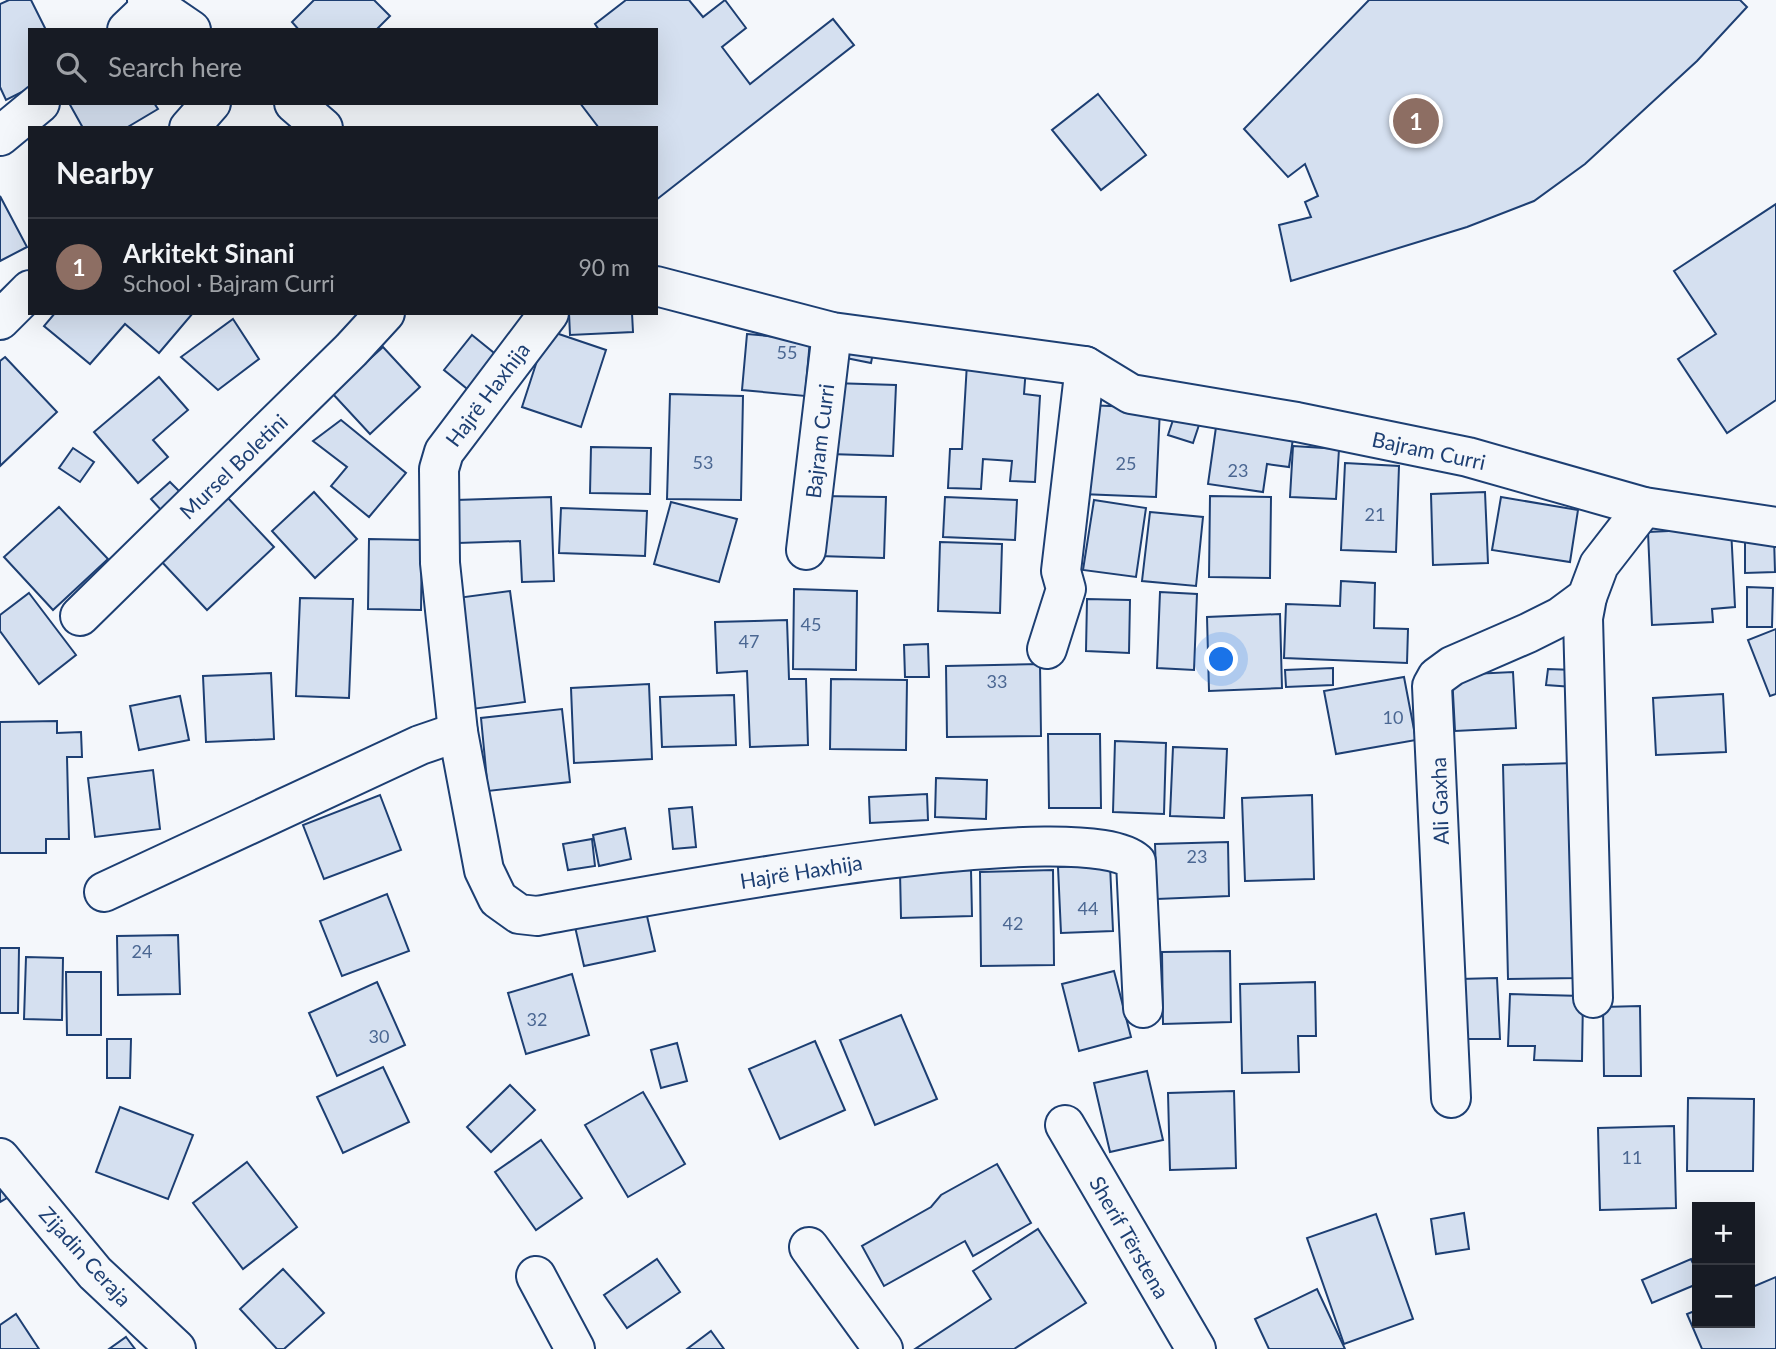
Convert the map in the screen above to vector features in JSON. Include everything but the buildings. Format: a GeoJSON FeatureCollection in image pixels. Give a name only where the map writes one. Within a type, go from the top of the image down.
{"type":"FeatureCollection","features":[{"type":"Feature","properties":{"kind":"street"},"geometry":{"type":"LineString","coordinates":[[142,12],[186,28]]}},
{"type":"Feature","properties":{"kind":"street"},"geometry":{"type":"LineString","coordinates":[[0,136],[38,105]]}},
{"type":"Feature","properties":{"kind":"street"},"geometry":{"type":"LineString","coordinates":[[191,126],[209,105]]}},
{"type":"Feature","properties":{"kind":"street"},"geometry":{"type":"LineString","coordinates":[[296,105],[321,126]]}},
{"type":"Feature","properties":{"kind":"street","name":"Bajram Curri"},"geometry":{"type":"LineString","coordinates":[[658,287],[832,332],[1085,366],[1131,394],[1297,422],[1468,457],[1644,507],[1776,527]]}},
{"type":"Feature","properties":{"kind":"street"},"geometry":{"type":"LineString","coordinates":[[0,320],[28,292]]}},
{"type":"Feature","properties":{"kind":"street","name":"Mursel Boletini"},"geometry":{"type":"LineString","coordinates":[[79,616],[383,315]]}},
{"type":"Feature","properties":{"kind":"street","name":"Hajrë Haxhija"},"geometry":{"type":"LineString","coordinates":[[547,315],[444,452],[439,468],[440,563],[458,732],[484,870],[498,898],[519,914],[537,916],[841,863],[1017,848],[1070,847],[1092,850],[1136,862],[1143,1008]]}},
{"type":"Feature","properties":{"kind":"street","name":"Bajram Curri"},"geometry":{"type":"LineString","coordinates":[[806,550],[832,332]]}},
{"type":"Feature","properties":{"kind":"street"},"geometry":{"type":"LineString","coordinates":[[1047,649],[1066,589],[1061,571],[1085,366]]}},
{"type":"Feature","properties":{"kind":"street"},"geometry":{"type":"LineString","coordinates":[[1593,998],[1583,618],[1598,565],[1644,507]]}},
{"type":"Feature","properties":{"kind":"street","name":"Ali Gaxha"},"geometry":{"type":"LineString","coordinates":[[1451,1098],[1432,686],[1437,677],[1452,666],[1539,628],[1587,597]]}},
{"type":"Feature","properties":{"kind":"street"},"geometry":{"type":"LineString","coordinates":[[104,892],[420,745],[458,732]]}},
{"type":"Feature","properties":{"kind":"street","name":"Sherif Tërstena"},"geometry":{"type":"LineString","coordinates":[[1065,1125],[1196,1349]]}},
{"type":"Feature","properties":{"kind":"street","name":"Zijadin Ceraja"},"geometry":{"type":"LineString","coordinates":[[0,1158],[95,1273],[176,1349]]}},
{"type":"Feature","properties":{"kind":"street"},"geometry":{"type":"LineString","coordinates":[[809,1247],[883,1349]]}},
{"type":"Feature","properties":{"kind":"street"},"geometry":{"type":"LineString","coordinates":[[536,1276],[575,1349]]}},
{"type":"Feature","properties":{"kind":"place","name":"Arkitekt Sinani"},"geometry":{"type":"Point","coordinates":[1416,121]}}]}
